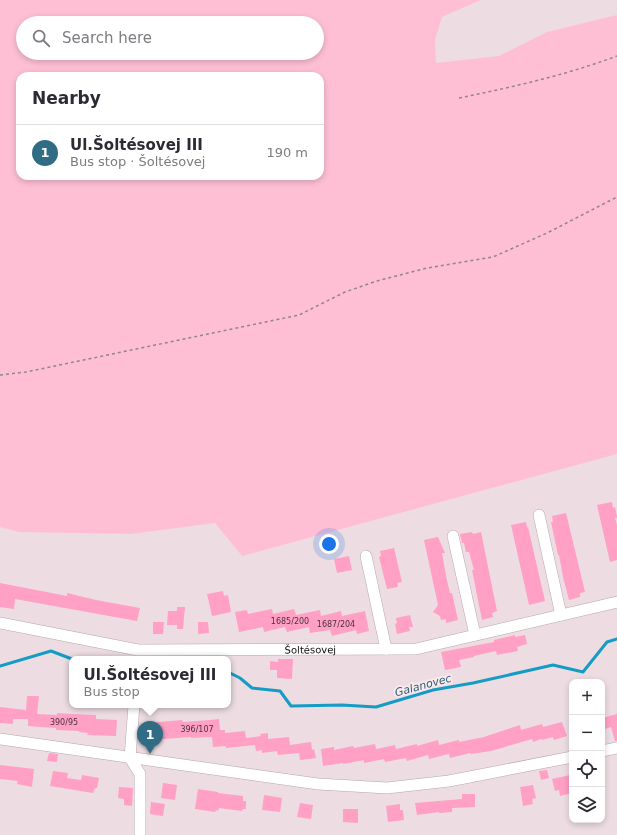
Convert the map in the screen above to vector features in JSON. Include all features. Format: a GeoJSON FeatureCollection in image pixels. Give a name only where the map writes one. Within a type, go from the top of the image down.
{"type":"FeatureCollection","features":[{"type":"Feature","properties":{"kind":"street"},"geometry":{"type":"LineString","coordinates":[[539,515],[561,615]]}},
{"type":"Feature","properties":{"kind":"street"},"geometry":{"type":"LineString","coordinates":[[453,536],[475,635]]}},
{"type":"Feature","properties":{"kind":"street"},"geometry":{"type":"LineString","coordinates":[[366,556],[386,649]]}},
{"type":"Feature","properties":{"kind":"street","name":"Šoltésovej"},"geometry":{"type":"LineString","coordinates":[[0,623],[138,654],[416,649],[617,602]]}},
{"type":"Feature","properties":{"kind":"street"},"geometry":{"type":"LineString","coordinates":[[134,708],[130,758],[140,774],[140,835]]}},
{"type":"Feature","properties":{"kind":"street"},"geometry":{"type":"LineString","coordinates":[[0,739],[318,784],[387,788],[449,781],[569,758]]}},
{"type":"Feature","properties":{"kind":"street"},"geometry":{"type":"LineString","coordinates":[[605,750],[617,748]]}},
{"type":"Feature","properties":{"kind":"path"},"geometry":{"type":"LineString","coordinates":[[459,98],[514,87],[587,67],[617,56]]}},
{"type":"Feature","properties":{"kind":"path"},"geometry":{"type":"LineString","coordinates":[[0,375],[26,372],[299,315],[345,292],[377,281],[427,268],[493,257],[547,233],[617,197]]}},
{"type":"Feature","properties":{"kind":"shaded area"},"geometry":{"type":"Polygon","coordinates":[[[0,0],[481,0],[442,17],[435,40],[436,63],[499,56],[547,32],[617,15],[617,454],[242,556],[215,523],[131,534],[19,532],[0,527],[0,0]]]}},
{"type":"Feature","properties":{"kind":"building"},"geometry":{"type":"Polygon","coordinates":[[[612,502],[617,516],[617,518],[615,518],[617,525],[617,560],[610,562],[597,505],[612,502]]]}},
{"type":"Feature","properties":{"kind":"building"},"geometry":{"type":"Polygon","coordinates":[[[566,513],[585,592],[580,593],[580,597],[569,600],[551,522],[553,522],[552,516],[566,513]]]}},
{"type":"Feature","properties":{"kind":"building"},"geometry":{"type":"Polygon","coordinates":[[[526,522],[545,601],[529,605],[511,525],[526,522]]]}},
{"type":"Feature","properties":{"kind":"building"},"geometry":{"type":"Polygon","coordinates":[[[472,532],[473,534],[481,532],[497,611],[492,613],[493,617],[482,620],[472,570],[474,570],[469,552],[466,552],[460,534],[472,532]]]}},
{"type":"Feature","properties":{"kind":"building"},"geometry":{"type":"Polygon","coordinates":[[[438,537],[445,553],[442,553],[446,576],[450,593],[452,593],[458,620],[446,623],[446,619],[441,620],[440,616],[433,612],[438,605],[424,540],[438,537]]]}},
{"type":"Feature","properties":{"kind":"building"},"geometry":{"type":"Polygon","coordinates":[[[394,548],[402,582],[397,583],[398,587],[387,589],[379,557],[381,556],[380,551],[394,548]]]}},
{"type":"Feature","properties":{"kind":"building"},"geometry":{"type":"Polygon","coordinates":[[[349,556],[352,570],[337,573],[334,559],[349,556]]]}},
{"type":"Feature","properties":{"kind":"building"},"geometry":{"type":"Polygon","coordinates":[[[0,583],[67,596],[67,593],[140,608],[137,621],[15,599],[14,609],[0,607],[0,583]]]}},
{"type":"Feature","properties":{"kind":"building"},"geometry":{"type":"Polygon","coordinates":[[[223,591],[224,596],[228,595],[231,612],[212,616],[207,594],[223,591]]]}},
{"type":"Feature","properties":{"kind":"building"},"geometry":{"type":"Polygon","coordinates":[[[177,607],[185,607],[183,629],[177,629],[177,625],[167,625],[168,611],[177,611],[177,607]]]}},
{"type":"Feature","properties":{"kind":"building"},"geometry":{"type":"Polygon","coordinates":[[[272,609],[273,614],[294,609],[296,615],[320,610],[321,616],[341,611],[342,616],[365,611],[369,631],[357,634],[356,630],[332,636],[330,630],[310,633],[309,627],[287,632],[285,627],[264,632],[263,627],[239,632],[235,612],[247,610],[248,614],[272,609]]]}},
{"type":"Feature","properties":{"kind":"building"},"geometry":{"type":"Polygon","coordinates":[[[410,615],[413,627],[409,627],[410,631],[397,634],[395,624],[397,623],[396,618],[410,615]]]}},
{"type":"Feature","properties":{"kind":"building"},"geometry":{"type":"Polygon","coordinates":[[[153,622],[164,622],[163,634],[153,634],[153,622]]]}},
{"type":"Feature","properties":{"kind":"building"},"geometry":{"type":"Polygon","coordinates":[[[198,622],[208,622],[209,633],[198,634],[198,622]]]}},
{"type":"Feature","properties":{"kind":"building"},"geometry":{"type":"Polygon","coordinates":[[[515,635],[515,637],[525,635],[527,644],[517,647],[518,651],[497,655],[496,651],[474,656],[459,660],[461,667],[445,670],[441,652],[494,642],[494,640],[515,635]]]}},
{"type":"Feature","properties":{"kind":"building"},"geometry":{"type":"Polygon","coordinates":[[[278,659],[293,659],[292,679],[277,678],[277,670],[270,670],[270,661],[278,662],[278,659]]]}},
{"type":"Feature","properties":{"kind":"building"},"geometry":{"type":"Polygon","coordinates":[[[27,696],[39,696],[37,714],[57,715],[57,713],[96,715],[96,719],[117,720],[116,736],[87,735],[88,733],[79,731],[56,730],[56,728],[28,726],[28,719],[13,719],[13,724],[0,723],[0,707],[26,710],[27,696]]]}},
{"type":"Feature","properties":{"kind":"building"},"geometry":{"type":"Polygon","coordinates":[[[617,714],[617,741],[615,741],[611,727],[605,729],[605,717],[617,714]]]}},
{"type":"Feature","properties":{"kind":"building"},"geometry":{"type":"Polygon","coordinates":[[[219,719],[220,730],[225,730],[225,733],[245,731],[246,738],[261,736],[260,734],[268,733],[268,739],[289,737],[290,745],[311,742],[312,750],[314,749],[316,758],[300,760],[299,753],[278,755],[277,751],[262,753],[262,750],[256,751],[255,745],[226,748],[226,746],[213,747],[212,737],[149,740],[148,723],[219,719]]]}},
{"type":"Feature","properties":{"kind":"building"},"geometry":{"type":"Polygon","coordinates":[[[562,722],[567,736],[554,740],[553,737],[533,742],[532,739],[491,751],[470,753],[450,758],[449,754],[429,759],[428,755],[407,761],[406,758],[385,762],[384,759],[364,763],[364,760],[323,766],[321,749],[334,747],[334,750],[353,746],[354,748],[375,744],[376,749],[395,745],[396,749],[417,744],[417,746],[438,740],[439,745],[459,740],[459,742],[484,737],[520,725],[521,730],[542,724],[543,727],[562,722]]]}},
{"type":"Feature","properties":{"kind":"building"},"geometry":{"type":"Polygon","coordinates":[[[49,753],[58,754],[57,762],[47,761],[49,753]]]}},
{"type":"Feature","properties":{"kind":"building"},"geometry":{"type":"Polygon","coordinates":[[[0,765],[34,769],[32,787],[17,784],[18,781],[0,779],[0,765]]]}},
{"type":"Feature","properties":{"kind":"building"},"geometry":{"type":"Polygon","coordinates":[[[547,770],[549,778],[541,780],[539,771],[547,770]]]}},
{"type":"Feature","properties":{"kind":"building"},"geometry":{"type":"Polygon","coordinates":[[[53,771],[68,773],[67,778],[81,780],[82,775],[99,778],[97,788],[95,788],[93,793],[50,786],[53,771]]]}},
{"type":"Feature","properties":{"kind":"building"},"geometry":{"type":"Polygon","coordinates":[[[569,775],[569,794],[560,796],[559,790],[555,791],[552,779],[569,775]]]}},
{"type":"Feature","properties":{"kind":"building"},"geometry":{"type":"Polygon","coordinates":[[[163,783],[177,785],[175,800],[161,798],[163,783]]]}},
{"type":"Feature","properties":{"kind":"building"},"geometry":{"type":"Polygon","coordinates":[[[533,785],[536,798],[532,799],[533,804],[523,806],[520,787],[533,785]]]}},
{"type":"Feature","properties":{"kind":"building"},"geometry":{"type":"Polygon","coordinates":[[[119,787],[133,788],[132,806],[124,805],[124,799],[118,798],[119,787]]]}},
{"type":"Feature","properties":{"kind":"building"},"geometry":{"type":"Polygon","coordinates":[[[198,789],[243,796],[243,801],[246,801],[246,809],[243,809],[242,811],[219,808],[218,811],[216,810],[215,812],[195,809],[198,789]]]}},
{"type":"Feature","properties":{"kind":"building"},"geometry":{"type":"Polygon","coordinates":[[[462,794],[475,794],[475,807],[452,808],[452,812],[417,815],[415,803],[462,799],[462,794]]]}},
{"type":"Feature","properties":{"kind":"building"},"geometry":{"type":"Polygon","coordinates":[[[264,795],[282,798],[280,812],[262,810],[264,795]]]}},
{"type":"Feature","properties":{"kind":"building"},"geometry":{"type":"Polygon","coordinates":[[[151,802],[165,804],[163,816],[150,814],[151,802]]]}},
{"type":"Feature","properties":{"kind":"building"},"geometry":{"type":"Polygon","coordinates":[[[300,803],[313,805],[311,819],[297,817],[300,803]]]}},
{"type":"Feature","properties":{"kind":"building"},"geometry":{"type":"Polygon","coordinates":[[[400,804],[400,810],[403,810],[404,820],[388,822],[386,806],[400,804]]]}},
{"type":"Feature","properties":{"kind":"building"},"geometry":{"type":"Polygon","coordinates":[[[343,809],[358,809],[358,823],[343,822],[343,809]]]}},
{"type":"Feature","properties":{"kind":"waterway","name":"Galanovec"},"geometry":{"type":"LineString","coordinates":[[231,674],[240,678],[252,688],[280,691],[291,706],[342,705],[376,707],[433,690],[473,683],[553,665],[583,672],[607,642],[617,639]]}},
{"type":"Feature","properties":{"kind":"waterway","name":"Galanovec"},"geometry":{"type":"LineString","coordinates":[[0,666],[51,651],[69,658]]}},
{"type":"Feature","properties":{"kind":"place","name":"Ul.Šoltésovej III"},"geometry":{"type":"Point","coordinates":[150,754]}}]}
